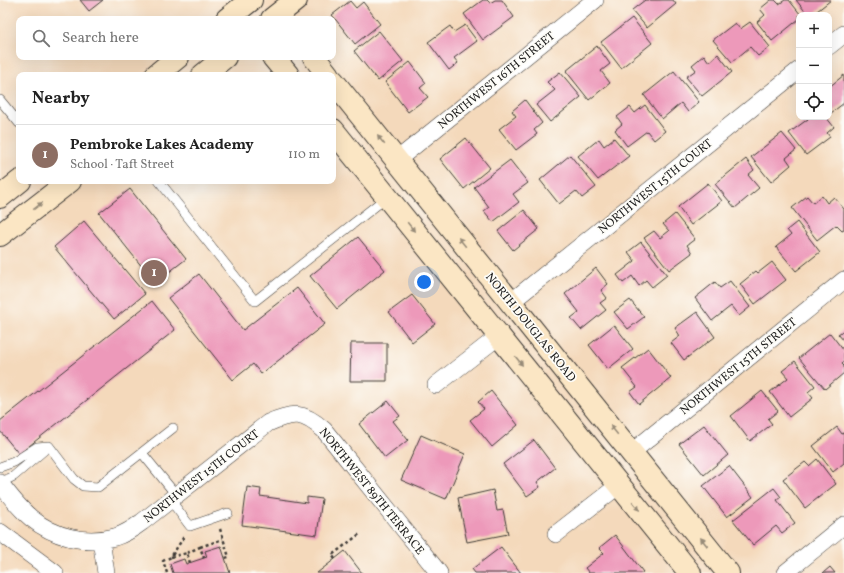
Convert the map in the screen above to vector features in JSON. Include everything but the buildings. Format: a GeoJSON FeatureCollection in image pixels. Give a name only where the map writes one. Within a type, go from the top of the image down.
{"type":"FeatureCollection","features":[{"type":"Feature","properties":{"kind":"main road"},"geometry":{"type":"LineString","coordinates":[[275,13],[296,0]]}},
{"type":"Feature","properties":{"kind":"main road"},"geometry":{"type":"LineString","coordinates":[[160,72],[174,60]]}},
{"type":"Feature","properties":{"kind":"main road"},"geometry":{"type":"LineString","coordinates":[[207,72],[221,60]]}},
{"type":"Feature","properties":{"kind":"main road"},"geometry":{"type":"LineString","coordinates":[[276,60],[286,72]]}},
{"type":"Feature","properties":{"kind":"main road"},"geometry":{"type":"LineString","coordinates":[[316,60],[326,72]]}},
{"type":"Feature","properties":{"kind":"main road","name":"NORTH DOUGLAS ROAD"},"geometry":{"type":"LineString","coordinates":[[336,85],[728,573]]}},
{"type":"Feature","properties":{"kind":"main road"},"geometry":{"type":"LineString","coordinates":[[336,134],[690,573]]}},
{"type":"Feature","properties":{"kind":"main road"},"geometry":{"type":"LineString","coordinates":[[0,196],[16,184]]}},
{"type":"Feature","properties":{"kind":"main road"},"geometry":{"type":"LineString","coordinates":[[0,235],[66,184]]}},
{"type":"Feature","properties":{"kind":"main road"},"geometry":{"type":"LineString","coordinates":[[387,197],[413,205],[457,258],[496,284]]}},
{"type":"Feature","properties":{"kind":"street","name":"NORTHWEST 16TH STREET"},"geometry":{"type":"LineString","coordinates":[[397,160],[595,0]]}},
{"type":"Feature","properties":{"kind":"street"},"geometry":{"type":"LineString","coordinates":[[832,44],[844,34]]}},
{"type":"Feature","properties":{"kind":"street","name":"NORTHWEST 15TH COURT"},"geometry":{"type":"LineString","coordinates":[[511,302],[796,72]]}},
{"type":"Feature","properties":{"kind":"street","name":"NORTHWEST 15TH STREET"},"geometry":{"type":"LineString","coordinates":[[632,452],[844,280]]}},
{"type":"Feature","properties":{"kind":"street"},"geometry":{"type":"LineString","coordinates":[[436,385],[499,336]]}},
{"type":"Feature","properties":{"kind":"street","name":"NORTHWEST 15TH COURT"},"geometry":{"type":"LineString","coordinates":[[101,540],[116,537],[130,530],[174,498],[268,423],[285,415],[300,415]]}},
{"type":"Feature","properties":{"kind":"street","name":"NORTHWEST 89TH TERRACE"},"geometry":{"type":"LineString","coordinates":[[300,415],[313,420],[324,430],[439,573]]}},
{"type":"Feature","properties":{"kind":"street"},"geometry":{"type":"LineString","coordinates":[[0,483],[20,507],[40,525],[54,533],[86,540],[101,540],[106,573]]}},
{"type":"Feature","properties":{"kind":"street"},"geometry":{"type":"LineString","coordinates":[[556,534],[619,485]]}},
{"type":"Feature","properties":{"kind":"street"},"geometry":{"type":"LineString","coordinates":[[785,573],[844,526]]}},
{"type":"Feature","properties":{"kind":"street"},"geometry":{"type":"LineString","coordinates":[[0,532],[55,573]]}},
{"type":"Feature","properties":{"kind":"lane"},"geometry":{"type":"LineString","coordinates":[[0,100],[16,119]]}},
{"type":"Feature","properties":{"kind":"lane"},"geometry":{"type":"LineString","coordinates":[[161,184],[255,301],[387,197]]}},
{"type":"Feature","properties":{"kind":"lane"},"geometry":{"type":"LineString","coordinates":[[49,446],[83,486],[98,487],[173,428]]}},
{"type":"Feature","properties":{"kind":"lane"},"geometry":{"type":"LineString","coordinates":[[0,467],[14,462],[37,447],[49,446]]}},
{"type":"Feature","properties":{"kind":"lane"},"geometry":{"type":"LineString","coordinates":[[0,483],[14,476],[49,446]]}},
{"type":"Feature","properties":{"kind":"lane"},"geometry":{"type":"LineString","coordinates":[[142,453],[174,498],[190,526],[228,513]]}},
{"type":"Feature","properties":{"kind":"path"},"geometry":{"type":"LineString","coordinates":[[216,517],[229,556],[225,558]]}},
{"type":"Feature","properties":{"kind":"path"},"geometry":{"type":"LineString","coordinates":[[171,557],[190,526]]}},
{"type":"Feature","properties":{"kind":"path"},"geometry":{"type":"LineString","coordinates":[[335,559],[332,555],[361,532]]}},
{"type":"Feature","properties":{"kind":"path"},"geometry":{"type":"LineString","coordinates":[[168,573],[163,561],[223,539]]}},
{"type":"Feature","properties":{"kind":"path"},"geometry":{"type":"LineString","coordinates":[[200,547],[204,558]]}},
{"type":"Feature","properties":{"kind":"path"},"geometry":{"type":"LineString","coordinates":[[186,553],[190,563]]}},
{"type":"Feature","properties":{"kind":"place","name":"Pembroke Lakes Academy"},"geometry":{"type":"Point","coordinates":[154,273]}}]}
